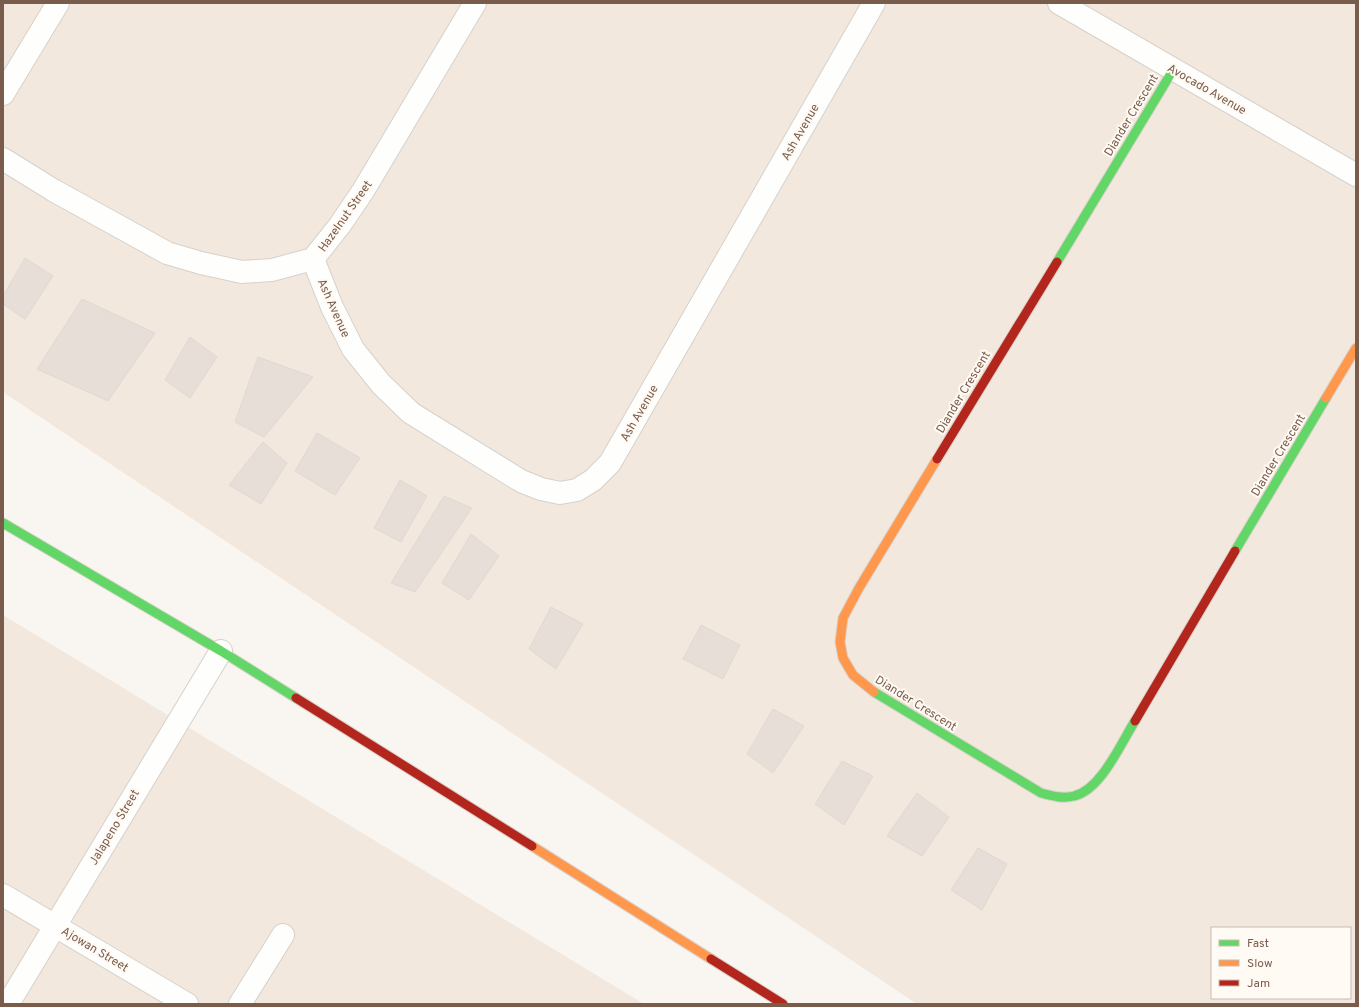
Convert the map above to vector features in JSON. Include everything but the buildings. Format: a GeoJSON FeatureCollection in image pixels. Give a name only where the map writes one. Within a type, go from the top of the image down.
{"type":"FeatureCollection","features":[{"type":"Feature","properties":{"kind":"street"},"geometry":{"type":"LineString","coordinates":[[3,94],[58,3]]}},
{"type":"Feature","properties":{"kind":"street","name":"Hazelnut Street"},"geometry":{"type":"LineString","coordinates":[[3,159],[53,190],[166,253],[201,264],[242,272],[272,270],[313,260],[340,226],[363,191],[474,3]]}},
{"type":"Feature","properties":{"kind":"street","name":"Ash Avenue"},"geometry":{"type":"LineString","coordinates":[[313,260],[332,307],[353,349],[381,384],[411,413],[521,481],[541,489],[560,493],[577,490],[593,480],[610,463],[874,3]]}},
{"type":"Feature","properties":{"kind":"street","name":"Avocado Avenue"},"geometry":{"type":"LineString","coordinates":[[1059,3],[1356,175]]}},
{"type":"Feature","properties":{"kind":"street","name":"Diander Crescent"},"geometry":{"type":"LineString","coordinates":[[1173,70],[859,588],[843,618],[840,642],[843,658],[853,675],[870,690],[1041,793],[1056,797],[1072,797],[1087,791],[1101,777],[1356,348]]}},
{"type":"Feature","properties":{"kind":"street"},"geometry":{"type":"LineString","coordinates":[[3,523],[221,651],[783,1004]]}},
{"type":"Feature","properties":{"kind":"street","name":"Jalapeno Street"},"geometry":{"type":"LineString","coordinates":[[8,1004],[221,651]]}},
{"type":"Feature","properties":{"kind":"street","name":"Ajowan Street"},"geometry":{"type":"LineString","coordinates":[[3,895],[187,1004]]}},
{"type":"Feature","properties":{"kind":"street"},"geometry":{"type":"LineString","coordinates":[[240,1004],[283,935]]}},
{"type":"Feature","properties":{"kind":"shaded area"},"geometry":{"type":"Polygon","coordinates":[[[3,3],[1356,3],[1356,1004],[917,1004],[3,392],[3,3]]]}},
{"type":"Feature","properties":{"kind":"shaded area"},"geometry":{"type":"Polygon","coordinates":[[[3,615],[644,1004],[3,1004],[3,615]]]}},
{"type":"Feature","properties":{"kind":"traffic: fast"},"geometry":{"type":"LineString","coordinates":[[1057,262],[1173,70]]}},
{"type":"Feature","properties":{"kind":"traffic: fast"},"geometry":{"type":"LineString","coordinates":[[1235,551],[1326,398]]}},
{"type":"Feature","properties":{"kind":"traffic: fast"},"geometry":{"type":"LineString","coordinates":[[3,523],[221,651],[296,698]]}},
{"type":"Feature","properties":{"kind":"traffic: fast"},"geometry":{"type":"LineString","coordinates":[[874,692],[1041,793],[1058,797],[1074,796],[1084,792],[1093,785],[1117,753],[1135,721]]}},
{"type":"Feature","properties":{"kind":"traffic: slow"},"geometry":{"type":"LineString","coordinates":[[1326,398],[1356,348]]}},
{"type":"Feature","properties":{"kind":"traffic: slow"},"geometry":{"type":"LineString","coordinates":[[874,692],[853,675],[843,658],[840,642],[843,618],[859,588],[937,459]]}},
{"type":"Feature","properties":{"kind":"traffic: slow"},"geometry":{"type":"LineString","coordinates":[[532,846],[711,959]]}},
{"type":"Feature","properties":{"kind":"traffic: jam"},"geometry":{"type":"LineString","coordinates":[[937,459],[1057,262]]}},
{"type":"Feature","properties":{"kind":"traffic: jam"},"geometry":{"type":"LineString","coordinates":[[1135,721],[1235,551]]}},
{"type":"Feature","properties":{"kind":"traffic: jam"},"geometry":{"type":"LineString","coordinates":[[296,698],[532,846]]}},
{"type":"Feature","properties":{"kind":"traffic: jam"},"geometry":{"type":"LineString","coordinates":[[711,959],[783,1004]]}}]}
